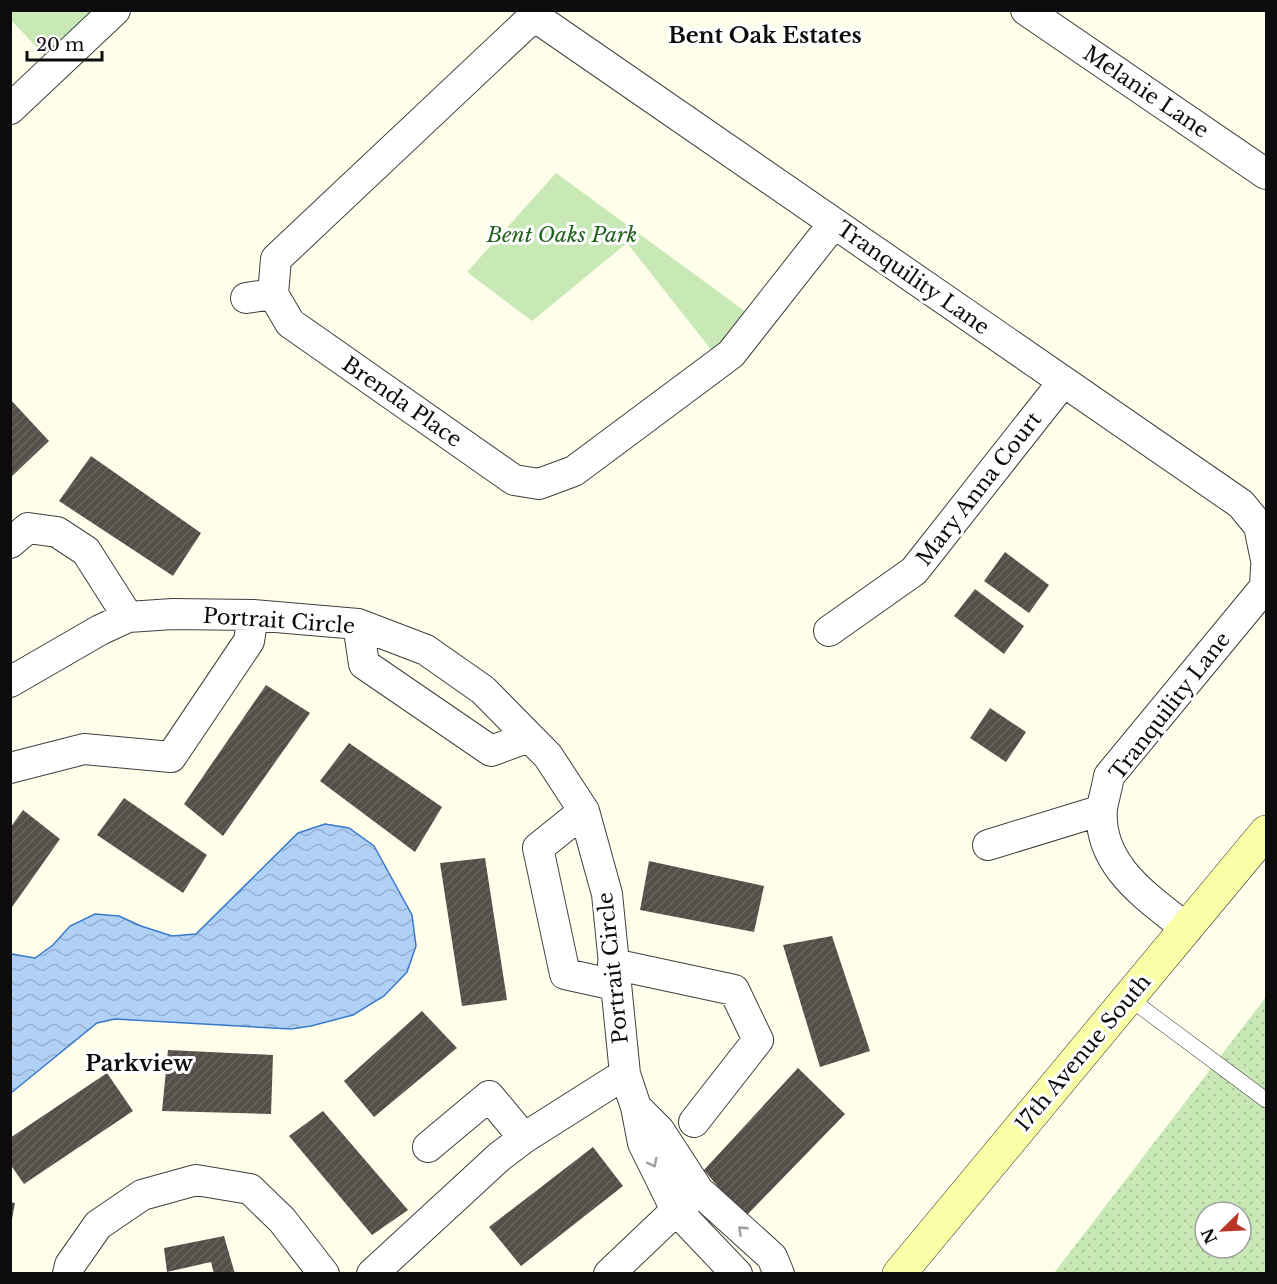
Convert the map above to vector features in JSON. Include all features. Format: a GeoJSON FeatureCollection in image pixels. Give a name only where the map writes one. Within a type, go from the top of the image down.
{"type":"FeatureCollection","features":[{"type":"Feature","properties":{"kind":"street"},"geometry":{"type":"LineString","coordinates":[[10,109],[115,10]]}},
{"type":"Feature","properties":{"kind":"street","name":"Melanie Lane"},"geometry":{"type":"LineString","coordinates":[[1026,10],[1266,174]]}},
{"type":"Feature","properties":{"kind":"street","name":"Tranquility Lane"},"geometry":{"type":"LineString","coordinates":[[534,16],[1241,504],[1259,526],[1266,560]]}},
{"type":"Feature","properties":{"kind":"street","name":"Brenda Place"},"geometry":{"type":"LineString","coordinates":[[534,16],[276,259],[259,296],[290,323],[514,480],[539,484],[574,471],[731,354],[834,223]]}},
{"type":"Feature","properties":{"kind":"street","name":"Mary Anna Court"},"geometry":{"type":"LineString","coordinates":[[830,631],[914,571],[1064,382]]}},
{"type":"Feature","properties":{"kind":"street"},"geometry":{"type":"LineString","coordinates":[[10,543],[28,528],[57,532],[86,551],[128,617]]}},
{"type":"Feature","properties":{"kind":"street","name":"Tranquility Lane"},"geometry":{"type":"LineString","coordinates":[[1187,929],[1130,883],[1107,848],[1102,810],[1109,776],[1265,587],[1266,567]]}},
{"type":"Feature","properties":{"kind":"street","name":"Portrait Circle"},"geometry":{"type":"LineString","coordinates":[[10,682],[100,630],[128,617],[172,614],[253,615],[358,624],[426,650],[483,690],[548,756],[584,811],[607,894],[625,1074],[636,1107],[643,1143],[676,1210],[738,1274]]}},
{"type":"Feature","properties":{"kind":"street"},"geometry":{"type":"LineString","coordinates":[[10,768],[84,749],[171,757],[249,640],[253,615]]}},
{"type":"Feature","properties":{"kind":"street"},"geometry":{"type":"LineString","coordinates":[[358,624],[364,664],[491,751],[529,737]]}},
{"type":"Feature","properties":{"kind":"street"},"geometry":{"type":"LineString","coordinates":[[988,845],[1102,810]]}},
{"type":"Feature","properties":{"kind":"street"},"geometry":{"type":"LineString","coordinates":[[584,811],[538,848],[565,974],[614,974],[734,990],[758,1040],[694,1122]]}},
{"type":"Feature","properties":{"kind":"street","name":"17th Avenue South"},"geometry":{"type":"LineString","coordinates":[[899,1274],[1266,832]]}},
{"type":"Feature","properties":{"kind":"street","name":"Portrait Circle"},"geometry":{"type":"LineString","coordinates":[[372,1274],[499,1157],[524,1138],[625,1074]]}},
{"type":"Feature","properties":{"kind":"street"},"geometry":{"type":"LineString","coordinates":[[428,1147],[489,1096],[524,1138]]}},
{"type":"Feature","properties":{"kind":"street","name":"Portrait Circle"},"geometry":{"type":"LineString","coordinates":[[636,1107],[658,1130],[698,1190],[772,1257],[779,1274]]}},
{"type":"Feature","properties":{"kind":"street"},"geometry":{"type":"LineString","coordinates":[[68,1274],[70,1265],[98,1225],[142,1195],[196,1180],[250,1189],[282,1220],[324,1274]]}},
{"type":"Feature","properties":{"kind":"street"},"geometry":{"type":"LineString","coordinates":[[609,1274],[698,1190]]}},
{"type":"Feature","properties":{"kind":"lane"},"geometry":{"type":"LineString","coordinates":[[1129,998],[1266,1100]]}},
{"type":"Feature","properties":{"kind":"green space"},"geometry":{"type":"Polygon","coordinates":[[[11,11],[115,11],[55,67],[11,20],[11,11]]]}},
{"type":"Feature","properties":{"kind":"green space","name":"Bent Oaks Park"},"geometry":{"type":"Polygon","coordinates":[[[556,173],[757,320],[720,361],[627,243],[532,321],[467,272],[556,173]]]}},
{"type":"Feature","properties":{"kind":"green space"},"geometry":{"type":"Polygon","coordinates":[[[1266,997],[1266,1273],[1054,1273],[1266,997]]]}},
{"type":"Feature","properties":{"kind":"water"},"geometry":{"type":"Polygon","coordinates":[[[325,824],[349,828],[374,846],[412,915],[416,946],[407,972],[384,996],[353,1015],[291,1029],[115,1019],[97,1023],[11,1093],[11,954],[35,958],[53,945],[70,926],[95,914],[119,916],[172,936],[196,934],[298,833],[325,824]]]}},
{"type":"Feature","properties":{"kind":"building"},"geometry":{"type":"Polygon","coordinates":[[[10,399],[49,441],[10,478],[10,399]]]}},
{"type":"Feature","properties":{"kind":"building"},"geometry":{"type":"Polygon","coordinates":[[[91,456],[201,533],[173,576],[59,501],[91,456]]]}},
{"type":"Feature","properties":{"kind":"building"},"geometry":{"type":"Polygon","coordinates":[[[1005,552],[1049,585],[1029,613],[984,581],[1005,552]]]}},
{"type":"Feature","properties":{"kind":"building"},"geometry":{"type":"Polygon","coordinates":[[[975,589],[1024,626],[1004,654],[954,616],[975,589]]]}},
{"type":"Feature","properties":{"kind":"building"},"geometry":{"type":"Polygon","coordinates":[[[266,685],[310,713],[223,836],[184,804],[266,685]]]}},
{"type":"Feature","properties":{"kind":"building"},"geometry":{"type":"Polygon","coordinates":[[[990,708],[1026,732],[1006,762],[970,738],[990,708]]]}},
{"type":"Feature","properties":{"kind":"building"},"geometry":{"type":"Polygon","coordinates":[[[349,743],[442,807],[415,852],[320,781],[349,743]]]}},
{"type":"Feature","properties":{"kind":"building"},"geometry":{"type":"Polygon","coordinates":[[[124,798],[207,855],[183,893],[97,835],[124,798]]]}},
{"type":"Feature","properties":{"kind":"building"},"geometry":{"type":"Polygon","coordinates":[[[23,810],[60,839],[10,910],[10,828],[23,810]]]}},
{"type":"Feature","properties":{"kind":"building"},"geometry":{"type":"Polygon","coordinates":[[[485,858],[507,1000],[462,1006],[440,863],[485,858]]]}},
{"type":"Feature","properties":{"kind":"building"},"geometry":{"type":"Polygon","coordinates":[[[649,861],[764,886],[754,932],[640,910],[649,861]]]}},
{"type":"Feature","properties":{"kind":"building"},"geometry":{"type":"Polygon","coordinates":[[[832,936],[870,1051],[820,1067],[783,945],[832,936]]]}},
{"type":"Feature","properties":{"kind":"building"},"geometry":{"type":"Polygon","coordinates":[[[422,1011],[457,1048],[374,1117],[344,1081],[422,1011]]]}},
{"type":"Feature","properties":{"kind":"building"},"geometry":{"type":"Polygon","coordinates":[[[168,1050],[273,1055],[271,1114],[162,1111],[168,1050]]]}},
{"type":"Feature","properties":{"kind":"building"},"geometry":{"type":"Polygon","coordinates":[[[798,1068],[845,1114],[744,1218],[704,1170],[798,1068]]]}},
{"type":"Feature","properties":{"kind":"building"},"geometry":{"type":"Polygon","coordinates":[[[107,1073],[133,1111],[24,1184],[10,1164],[10,1138],[107,1073]]]}},
{"type":"Feature","properties":{"kind":"building"},"geometry":{"type":"Polygon","coordinates":[[[323,1111],[408,1210],[372,1235],[289,1136],[323,1111]]]}},
{"type":"Feature","properties":{"kind":"building"},"geometry":{"type":"Polygon","coordinates":[[[593,1147],[623,1186],[521,1266],[489,1227],[593,1147]]]}},
{"type":"Feature","properties":{"kind":"building"},"geometry":{"type":"Polygon","coordinates":[[[10,1202],[15,1203],[12,1219],[10,1219],[10,1202]]]}},
{"type":"Feature","properties":{"kind":"building"},"geometry":{"type":"Polygon","coordinates":[[[224,1236],[235,1274],[214,1274],[211,1262],[167,1272],[164,1248],[224,1236]]]}},
{"type":"Feature","properties":{"kind":"district","name":"Bent Oak Estates"},"geometry":{"type":"Point","coordinates":[765,35]}},
{"type":"Feature","properties":{"kind":"district","name":"Parkview"},"geometry":{"type":"Point","coordinates":[139,1063]}}]}
